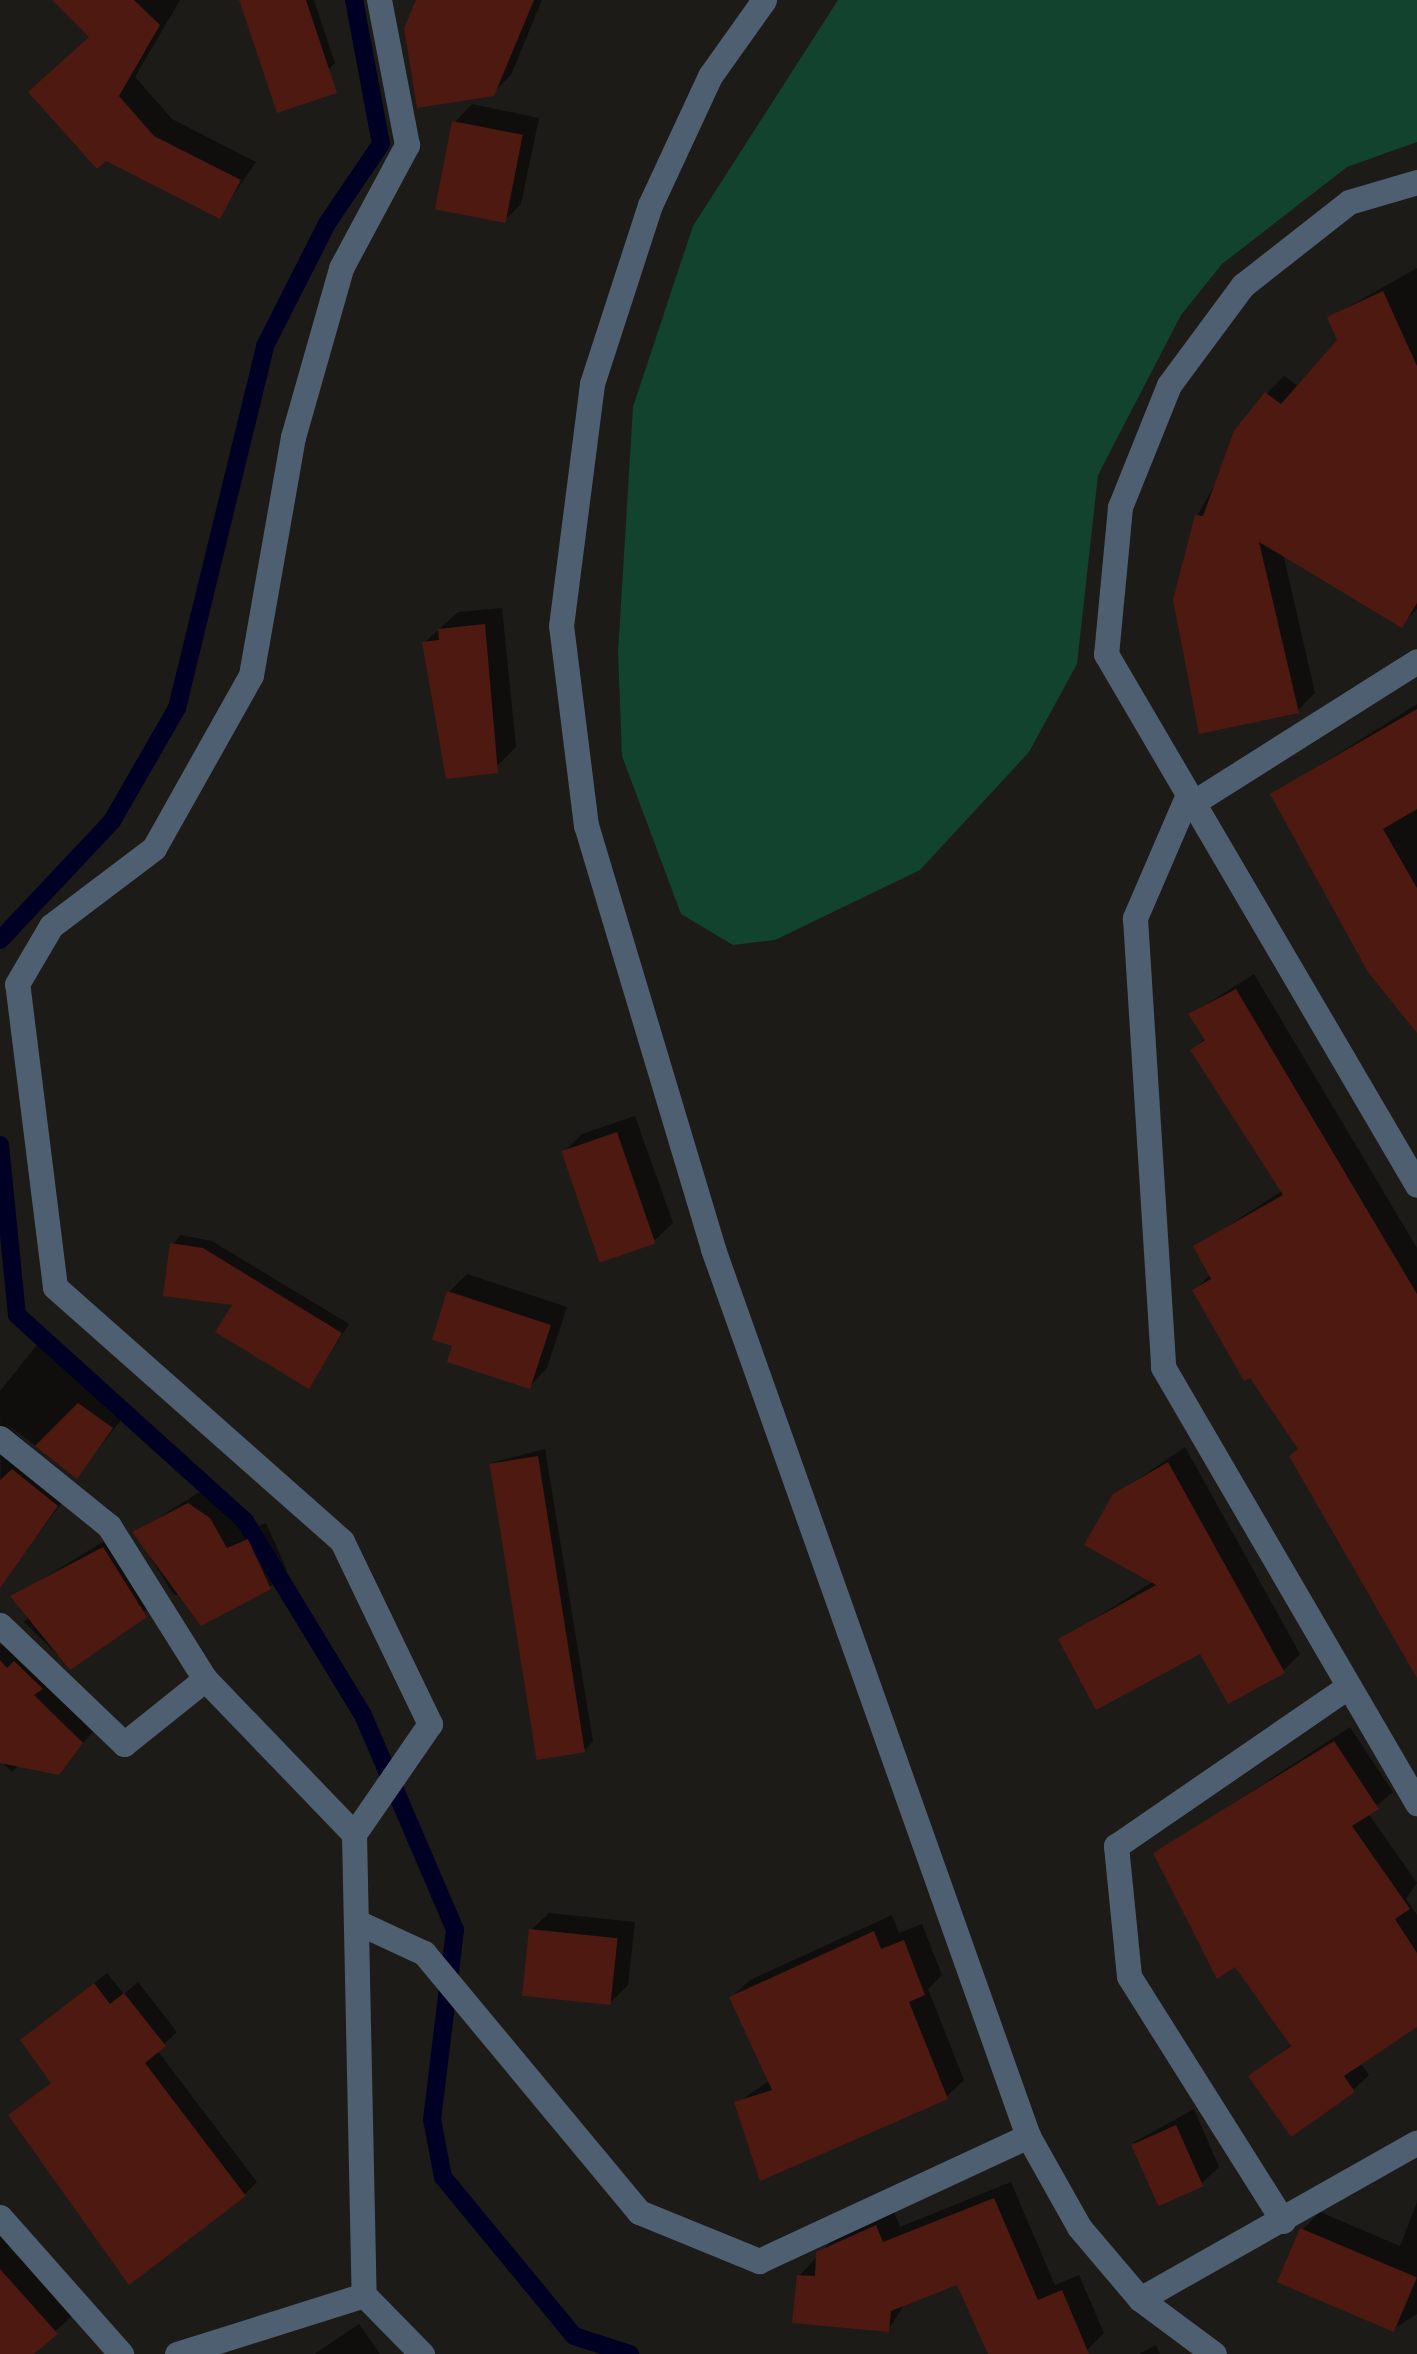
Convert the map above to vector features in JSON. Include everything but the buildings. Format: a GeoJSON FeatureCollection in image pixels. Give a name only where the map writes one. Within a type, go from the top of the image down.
{"type":"FeatureCollection","features":[{"type":"Feature","properties":{"kind":"street"},"geometry":{"type":"LineString","coordinates":[[379,0],[407,146],[341,268],[294,436],[250,675],[154,848],[51,926],[18,984],[55,1287],[342,1541],[430,1724],[354,1834],[364,2294],[422,2354]]}},
{"type":"Feature","properties":{"kind":"street"},"geometry":{"type":"LineString","coordinates":[[764,0],[710,76],[650,205],[592,384],[562,626],[586,825],[713,1249],[1028,2136],[1079,2227],[1140,2300],[1214,2354]]}},
{"type":"Feature","properties":{"kind":"street"},"geometry":{"type":"LineString","coordinates":[[1417,182],[1349,202],[1242,284],[1169,386],[1120,507],[1106,654],[1417,1185]]}},
{"type":"Feature","properties":{"kind":"street"},"geometry":{"type":"LineString","coordinates":[[1417,661],[1189,800],[1135,918],[1162,1367],[1346,1688],[1417,1803]]}},
{"type":"Feature","properties":{"kind":"street"},"geometry":{"type":"LineString","coordinates":[[0,1438],[109,1526],[205,1679],[354,1834]]}},
{"type":"Feature","properties":{"kind":"street"},"geometry":{"type":"LineString","coordinates":[[0,1625],[124,1744],[205,1679]]}},
{"type":"Feature","properties":{"kind":"street"},"geometry":{"type":"LineString","coordinates":[[1283,2220],[1129,1976],[1116,1846],[1346,1688]]}},
{"type":"Feature","properties":{"kind":"street"},"geometry":{"type":"LineString","coordinates":[[357,1922],[424,1954],[639,2212],[760,2261],[1028,2136]]}},
{"type":"Feature","properties":{"kind":"street"},"geometry":{"type":"LineString","coordinates":[[1140,2300],[1417,2142]]}},
{"type":"Feature","properties":{"kind":"street"},"geometry":{"type":"LineString","coordinates":[[0,2217],[121,2354]]}},
{"type":"Feature","properties":{"kind":"street"},"geometry":{"type":"LineString","coordinates":[[177,2354],[364,2294]]}},
{"type":"Feature","properties":{"kind":"green space"},"geometry":{"type":"Polygon","coordinates":[[[838,0],[1417,0],[1417,142],[1347,167],[1222,264],[1181,315],[1098,475],[1077,664],[1029,752],[920,870],[775,940],[733,945],[681,914],[622,756],[618,653],[633,407],[693,226],[838,0]]]}},
{"type":"Feature","properties":{"kind":"waterway"},"geometry":{"type":"LineString","coordinates":[[0,940],[112,821],[177,708],[265,346],[328,222],[381,144],[354,0]]}},
{"type":"Feature","properties":{"kind":"waterway"},"geometry":{"type":"LineString","coordinates":[[0,1145],[17,1315],[245,1521],[363,1715],[455,1930],[432,2119],[443,2177],[574,2336],[630,2354]]}}]}
